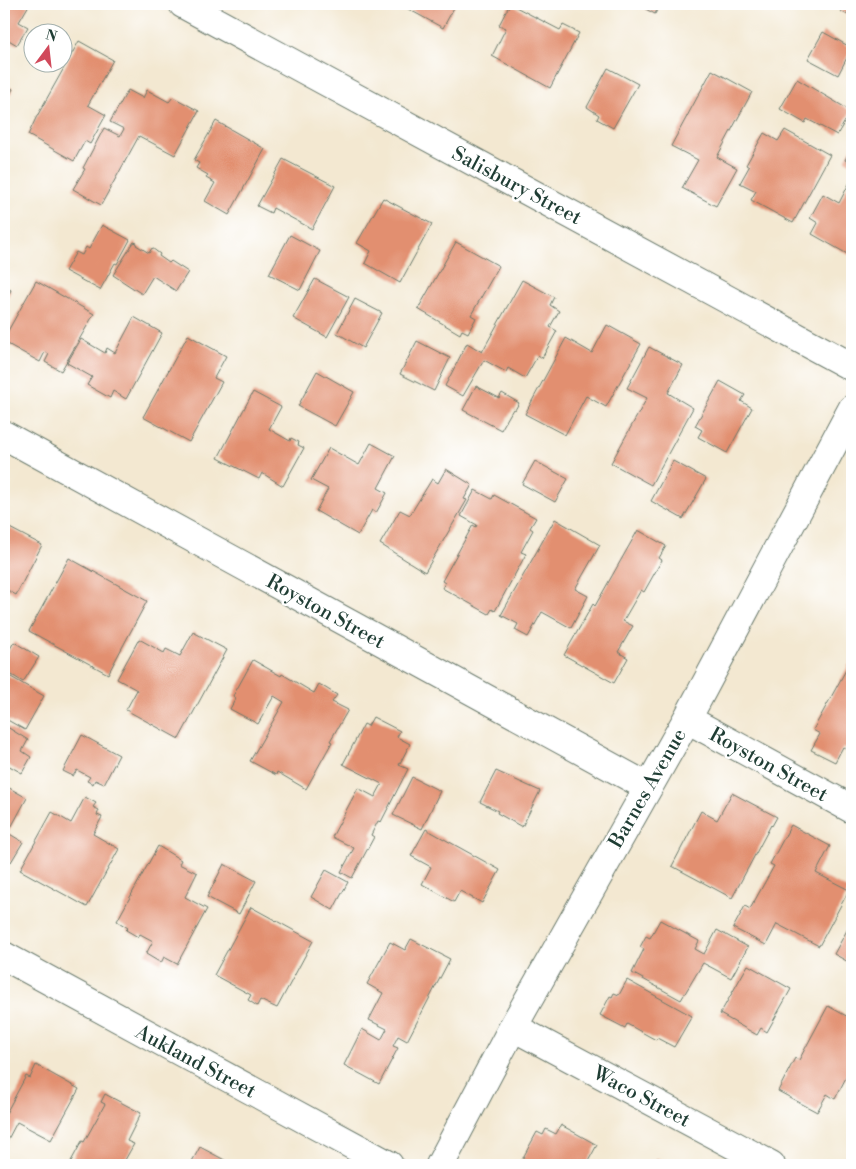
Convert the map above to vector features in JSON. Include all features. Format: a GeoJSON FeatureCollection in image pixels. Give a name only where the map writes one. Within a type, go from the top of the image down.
{"type":"FeatureCollection","features":[{"type":"Feature","properties":{"kind":"street","name":"Salisbury Street"},"geometry":{"type":"LineString","coordinates":[[183,4],[852,367]]}},
{"type":"Feature","properties":{"kind":"street","name":"Barnes Avenue"},"geometry":{"type":"LineString","coordinates":[[440,1165],[513,1027],[687,719],[852,409]]}},
{"type":"Feature","properties":{"kind":"street","name":"Royston Street"},"geometry":{"type":"LineString","coordinates":[[4,435],[648,786]]}},
{"type":"Feature","properties":{"kind":"street","name":"Royston Street"},"geometry":{"type":"LineString","coordinates":[[687,719],[852,809]]}},
{"type":"Feature","properties":{"kind":"street","name":"Aukland Street"},"geometry":{"type":"LineString","coordinates":[[4,956],[389,1165]]}},
{"type":"Feature","properties":{"kind":"street","name":"Waco Street"},"geometry":{"type":"LineString","coordinates":[[513,1027],[771,1165]]}},
{"type":"Feature","properties":{"kind":"building"},"geometry":{"type":"Polygon","coordinates":[[[4,4],[29,5],[19,22],[22,24],[22,37],[17,45],[7,39],[4,44],[4,4]]]}},
{"type":"Feature","properties":{"kind":"building"},"geometry":{"type":"Polygon","coordinates":[[[399,4],[456,4],[443,28],[399,4]]]}},
{"type":"Feature","properties":{"kind":"building"},"geometry":{"type":"Polygon","coordinates":[[[510,4],[560,30],[563,25],[579,33],[550,88],[492,56],[506,28],[499,25],[510,4]]]}},
{"type":"Feature","properties":{"kind":"building"},"geometry":{"type":"Polygon","coordinates":[[[636,4],[660,4],[655,14],[636,4]]]}},
{"type":"Feature","properties":{"kind":"building"},"geometry":{"type":"Polygon","coordinates":[[[844,4],[852,4],[852,17],[840,11],[844,4]]]}},
{"type":"Feature","properties":{"kind":"building"},"geometry":{"type":"Polygon","coordinates":[[[823,32],[852,48],[838,75],[808,59],[823,32]]]}},
{"type":"Feature","properties":{"kind":"building"},"geometry":{"type":"Polygon","coordinates":[[[79,41],[113,60],[88,105],[106,115],[90,144],[85,141],[74,161],[28,135],[62,72],[72,72],[72,54],[79,41]]]}},
{"type":"Feature","properties":{"kind":"building"},"geometry":{"type":"Polygon","coordinates":[[[608,68],[638,84],[613,128],[597,119],[599,115],[587,107],[608,68]]]}},
{"type":"Feature","properties":{"kind":"building"},"geometry":{"type":"Polygon","coordinates":[[[712,70],[752,92],[717,157],[737,168],[716,206],[682,188],[698,160],[671,146],[712,70]]]}},
{"type":"Feature","properties":{"kind":"building"},"geometry":{"type":"Polygon","coordinates":[[[797,79],[851,111],[837,135],[807,119],[805,123],[780,109],[797,79]]]}},
{"type":"Feature","properties":{"kind":"building"},"geometry":{"type":"Polygon","coordinates":[[[4,83],[13,89],[4,105],[4,83]]]}},
{"type":"Feature","properties":{"kind":"building"},"geometry":{"type":"Polygon","coordinates":[[[128,90],[143,98],[147,90],[169,102],[173,97],[199,111],[175,155],[139,136],[101,205],[73,189],[85,169],[83,168],[104,128],[120,136],[124,129],[110,122],[128,90]]]}},
{"type":"Feature","properties":{"kind":"building"},"geometry":{"type":"Polygon","coordinates":[[[216,121],[265,149],[229,215],[205,201],[215,183],[206,178],[208,175],[196,168],[199,163],[194,160],[216,121]]]}},
{"type":"Feature","properties":{"kind":"building"},"geometry":{"type":"Polygon","coordinates":[[[785,130],[830,155],[793,223],[751,200],[756,191],[740,183],[749,167],[746,165],[764,133],[778,141],[785,130]]]}},
{"type":"Feature","properties":{"kind":"building"},"geometry":{"type":"Polygon","coordinates":[[[852,147],[852,164],[845,160],[852,147]]]}},
{"type":"Feature","properties":{"kind":"building"},"geometry":{"type":"Polygon","coordinates":[[[283,159],[335,186],[312,229],[273,208],[271,213],[257,206],[283,159]]]}},
{"type":"Feature","properties":{"kind":"building"},"geometry":{"type":"Polygon","coordinates":[[[852,178],[852,248],[849,255],[812,234],[818,223],[810,218],[823,194],[839,203],[852,178]]]}},
{"type":"Feature","properties":{"kind":"building"},"geometry":{"type":"Polygon","coordinates":[[[383,198],[432,224],[400,283],[365,263],[371,251],[357,243],[383,198]]]}},
{"type":"Feature","properties":{"kind":"building"},"geometry":{"type":"Polygon","coordinates":[[[102,225],[130,240],[100,290],[65,271],[76,252],[82,255],[86,247],[89,249],[102,225]]]}},
{"type":"Feature","properties":{"kind":"building"},"geometry":{"type":"Polygon","coordinates":[[[290,235],[320,251],[300,290],[269,274],[290,235]]]}},
{"type":"Feature","properties":{"kind":"building"},"geometry":{"type":"Polygon","coordinates":[[[134,242],[149,253],[152,248],[169,263],[171,261],[188,272],[176,291],[153,276],[142,294],[113,275],[134,242]]]}},
{"type":"Feature","properties":{"kind":"building"},"geometry":{"type":"Polygon","coordinates":[[[456,242],[499,266],[471,315],[476,318],[468,333],[462,330],[460,334],[418,309],[456,242]]]}},
{"type":"Feature","properties":{"kind":"building"},"geometry":{"type":"Polygon","coordinates":[[[315,279],[349,297],[327,337],[293,318],[315,279]]]}},
{"type":"Feature","properties":{"kind":"building"},"geometry":{"type":"Polygon","coordinates":[[[522,280],[554,297],[550,305],[559,311],[550,327],[557,331],[542,358],[538,355],[525,378],[508,368],[506,372],[484,360],[463,396],[445,386],[467,343],[482,352],[522,280]]]}},
{"type":"Feature","properties":{"kind":"building"},"geometry":{"type":"Polygon","coordinates":[[[36,281],[94,314],[61,371],[45,362],[49,354],[45,352],[40,362],[4,342],[4,338],[36,281]]]}},
{"type":"Feature","properties":{"kind":"building"},"geometry":{"type":"Polygon","coordinates":[[[4,286],[11,290],[4,304],[4,286]]]}},
{"type":"Feature","properties":{"kind":"building"},"geometry":{"type":"Polygon","coordinates":[[[355,299],[382,313],[363,348],[337,333],[355,299]]]}},
{"type":"Feature","properties":{"kind":"building"},"geometry":{"type":"Polygon","coordinates":[[[134,317],[162,333],[126,399],[113,391],[110,398],[87,385],[92,377],[67,363],[81,339],[105,353],[107,348],[115,353],[134,317]]]}},
{"type":"Feature","properties":{"kind":"building"},"geometry":{"type":"Polygon","coordinates":[[[607,325],[641,344],[606,407],[586,396],[565,435],[525,414],[566,338],[592,353],[607,325]]]}},
{"type":"Feature","properties":{"kind":"building"},"geometry":{"type":"Polygon","coordinates":[[[188,335],[226,356],[214,378],[222,382],[189,442],[143,417],[188,335]]]}},
{"type":"Feature","properties":{"kind":"building"},"geometry":{"type":"Polygon","coordinates":[[[417,341],[450,358],[434,391],[400,374],[417,341]]]}},
{"type":"Feature","properties":{"kind":"building"},"geometry":{"type":"Polygon","coordinates":[[[649,347],[683,365],[668,393],[693,408],[651,485],[611,463],[647,398],[627,388],[649,347]]]}},
{"type":"Feature","properties":{"kind":"building"},"geometry":{"type":"Polygon","coordinates":[[[317,371],[354,392],[335,426],[298,406],[317,371]]]}},
{"type":"Feature","properties":{"kind":"building"},"geometry":{"type":"Polygon","coordinates":[[[720,381],[745,395],[741,401],[752,408],[727,453],[698,437],[702,430],[695,426],[720,381]]]}},
{"type":"Feature","properties":{"kind":"building"},"geometry":{"type":"Polygon","coordinates":[[[476,386],[499,398],[502,393],[519,403],[515,410],[513,409],[501,430],[463,410],[476,386]]]}},
{"type":"Feature","properties":{"kind":"building"},"geometry":{"type":"Polygon","coordinates":[[[253,392],[281,407],[269,429],[290,441],[291,438],[299,442],[298,445],[304,448],[283,486],[262,473],[259,479],[218,458],[253,392]]]}},
{"type":"Feature","properties":{"kind":"building"},"geometry":{"type":"Polygon","coordinates":[[[371,443],[395,456],[378,488],[387,493],[376,513],[372,510],[358,535],[316,511],[328,489],[311,480],[329,448],[359,465],[371,443]]]}},
{"type":"Feature","properties":{"kind":"building"},"geometry":{"type":"Polygon","coordinates":[[[535,461],[568,479],[555,502],[522,484],[535,461]]]}},
{"type":"Feature","properties":{"kind":"building"},"geometry":{"type":"Polygon","coordinates":[[[673,461],[706,479],[683,519],[651,501],[673,461]]]}},
{"type":"Feature","properties":{"kind":"building"},"geometry":{"type":"Polygon","coordinates":[[[446,469],[472,485],[464,499],[467,500],[425,572],[380,544],[400,510],[410,515],[432,479],[438,483],[446,469]]]}},
{"type":"Feature","properties":{"kind":"building"},"geometry":{"type":"Polygon","coordinates":[[[475,490],[492,499],[494,495],[536,518],[530,528],[533,530],[521,552],[526,554],[495,611],[492,609],[489,614],[442,588],[445,583],[442,581],[473,525],[476,527],[477,525],[461,516],[475,490]]]}},
{"type":"Feature","properties":{"kind":"building"},"geometry":{"type":"Polygon","coordinates":[[[555,519],[600,545],[575,589],[588,596],[571,628],[542,612],[528,637],[515,630],[518,624],[501,615],[555,519]]]}},
{"type":"Feature","properties":{"kind":"building"},"geometry":{"type":"Polygon","coordinates":[[[4,525],[42,545],[16,595],[4,588],[4,525]]]}},
{"type":"Feature","properties":{"kind":"building"},"geometry":{"type":"Polygon","coordinates":[[[638,530],[666,546],[659,558],[662,560],[644,592],[641,590],[623,621],[633,626],[618,652],[628,658],[614,683],[564,655],[593,604],[595,606],[638,530]]]}},
{"type":"Feature","properties":{"kind":"building"},"geometry":{"type":"Polygon","coordinates":[[[69,558],[147,601],[108,674],[29,631],[69,558]]]}},
{"type":"Feature","properties":{"kind":"building"},"geometry":{"type":"Polygon","coordinates":[[[193,632],[227,650],[179,739],[126,710],[137,690],[117,679],[139,639],[164,653],[166,649],[180,656],[193,632]]]}},
{"type":"Feature","properties":{"kind":"building"},"geometry":{"type":"Polygon","coordinates":[[[14,642],[39,657],[23,682],[4,670],[4,659],[14,642]]]}},
{"type":"Feature","properties":{"kind":"building"},"geometry":{"type":"Polygon","coordinates":[[[852,659],[852,752],[843,747],[835,762],[811,750],[820,734],[813,730],[852,659]]]}},
{"type":"Feature","properties":{"kind":"building"},"geometry":{"type":"Polygon","coordinates":[[[253,660],[314,693],[319,684],[337,695],[332,702],[348,710],[306,789],[277,772],[276,775],[250,761],[284,702],[274,696],[258,724],[230,709],[236,698],[233,696],[253,660]]]}},
{"type":"Feature","properties":{"kind":"building"},"geometry":{"type":"Polygon","coordinates":[[[4,673],[44,696],[25,730],[4,718],[4,673]]]}},
{"type":"Feature","properties":{"kind":"building"},"geometry":{"type":"Polygon","coordinates":[[[373,717],[400,731],[397,737],[410,744],[399,765],[408,769],[381,822],[378,821],[371,835],[374,837],[352,878],[341,872],[354,848],[332,837],[358,788],[375,797],[382,784],[343,764],[364,724],[368,726],[373,717]]]}},
{"type":"Feature","properties":{"kind":"building"},"geometry":{"type":"Polygon","coordinates":[[[4,725],[28,740],[22,751],[31,757],[22,773],[4,763],[4,725]]]}},
{"type":"Feature","properties":{"kind":"building"},"geometry":{"type":"Polygon","coordinates":[[[82,735],[119,755],[104,784],[95,780],[93,784],[87,781],[90,777],[77,770],[73,776],[63,771],[82,735]]]}},
{"type":"Feature","properties":{"kind":"building"},"geometry":{"type":"Polygon","coordinates":[[[496,771],[540,791],[522,827],[480,802],[496,771]]]}},
{"type":"Feature","properties":{"kind":"building"},"geometry":{"type":"Polygon","coordinates":[[[412,777],[440,791],[422,829],[393,815],[412,777]]]}},
{"type":"Feature","properties":{"kind":"building"},"geometry":{"type":"Polygon","coordinates":[[[4,785],[27,798],[8,833],[23,842],[11,862],[4,858],[4,785]]]}},
{"type":"Feature","properties":{"kind":"building"},"geometry":{"type":"Polygon","coordinates":[[[732,793],[777,817],[732,898],[672,866],[701,811],[717,820],[732,793]]]}},
{"type":"Feature","properties":{"kind":"building"},"geometry":{"type":"Polygon","coordinates":[[[85,797],[96,803],[93,807],[99,810],[97,815],[102,817],[93,834],[119,849],[87,907],[20,870],[52,812],[71,823],[85,797]]]}},
{"type":"Feature","properties":{"kind":"building"},"geometry":{"type":"Polygon","coordinates":[[[791,825],[830,846],[816,873],[849,890],[819,946],[777,924],[766,945],[733,928],[745,906],[750,909],[774,866],[770,864],[791,825]]]}},
{"type":"Feature","properties":{"kind":"building"},"geometry":{"type":"Polygon","coordinates":[[[426,829],[500,870],[482,903],[460,891],[454,902],[422,884],[431,867],[411,856],[426,829]]]}},
{"type":"Feature","properties":{"kind":"building"},"geometry":{"type":"Polygon","coordinates":[[[158,846],[181,860],[179,864],[197,873],[185,897],[207,909],[177,964],[164,957],[161,963],[146,954],[153,941],[140,934],[138,937],[126,930],[128,928],[117,921],[158,846]]]}},
{"type":"Feature","properties":{"kind":"building"},"geometry":{"type":"Polygon","coordinates":[[[224,864],[256,881],[239,914],[207,897],[224,864]]]}},
{"type":"Feature","properties":{"kind":"building"},"geometry":{"type":"Polygon","coordinates":[[[326,870],[348,882],[333,910],[311,897],[326,870]]]}},
{"type":"Feature","properties":{"kind":"building"},"geometry":{"type":"Polygon","coordinates":[[[251,907],[313,941],[277,1008],[260,1000],[257,1006],[248,1000],[251,995],[214,975],[251,907]]]}},
{"type":"Feature","properties":{"kind":"building"},"geometry":{"type":"Polygon","coordinates":[[[660,920],[699,941],[695,949],[704,954],[717,930],[748,947],[731,978],[703,963],[681,1000],[632,973],[644,949],[640,947],[646,936],[650,938],[660,920]]]}},
{"type":"Feature","properties":{"kind":"building"},"geometry":{"type":"Polygon","coordinates":[[[852,921],[852,964],[834,954],[852,921]]]}},
{"type":"Feature","properties":{"kind":"building"},"geometry":{"type":"Polygon","coordinates":[[[411,939],[450,959],[407,1041],[398,1036],[393,1046],[398,1048],[379,1084],[344,1065],[362,1029],[381,1040],[387,1029],[369,1020],[383,993],[367,984],[390,942],[405,950],[411,939]]]}},
{"type":"Feature","properties":{"kind":"building"},"geometry":{"type":"Polygon","coordinates":[[[748,965],[791,989],[767,1032],[761,1028],[757,1035],[720,1014],[748,965]]]}},
{"type":"Feature","properties":{"kind":"building"},"geometry":{"type":"Polygon","coordinates":[[[627,980],[692,1016],[674,1047],[657,1038],[656,1040],[627,1024],[625,1028],[600,1015],[610,996],[612,997],[614,993],[619,995],[627,980]]]}},
{"type":"Feature","properties":{"kind":"building"},"geometry":{"type":"Polygon","coordinates":[[[828,1006],[852,1019],[852,1045],[849,1052],[852,1054],[852,1066],[835,1099],[827,1094],[817,1112],[778,1091],[795,1058],[799,1060],[828,1006]]]}},
{"type":"Feature","properties":{"kind":"building"},"geometry":{"type":"Polygon","coordinates":[[[36,1065],[79,1089],[51,1140],[17,1122],[6,1143],[4,1142],[4,1117],[26,1076],[30,1078],[36,1065]]]}},
{"type":"Feature","properties":{"kind":"building"},"geometry":{"type":"Polygon","coordinates":[[[105,1094],[141,1113],[127,1141],[134,1144],[125,1160],[136,1165],[69,1165],[105,1104],[101,1102],[105,1094]]]}},
{"type":"Feature","properties":{"kind":"building"},"geometry":{"type":"Polygon","coordinates":[[[561,1125],[597,1145],[586,1165],[519,1165],[537,1132],[543,1135],[546,1129],[556,1134],[561,1125]]]}},
{"type":"Feature","properties":{"kind":"building"},"geometry":{"type":"Polygon","coordinates":[[[200,1147],[234,1165],[190,1165],[200,1147]]]}},
{"type":"Feature","properties":{"kind":"building"},"geometry":{"type":"Polygon","coordinates":[[[657,1158],[671,1165],[653,1165],[657,1158]]]}}]}
